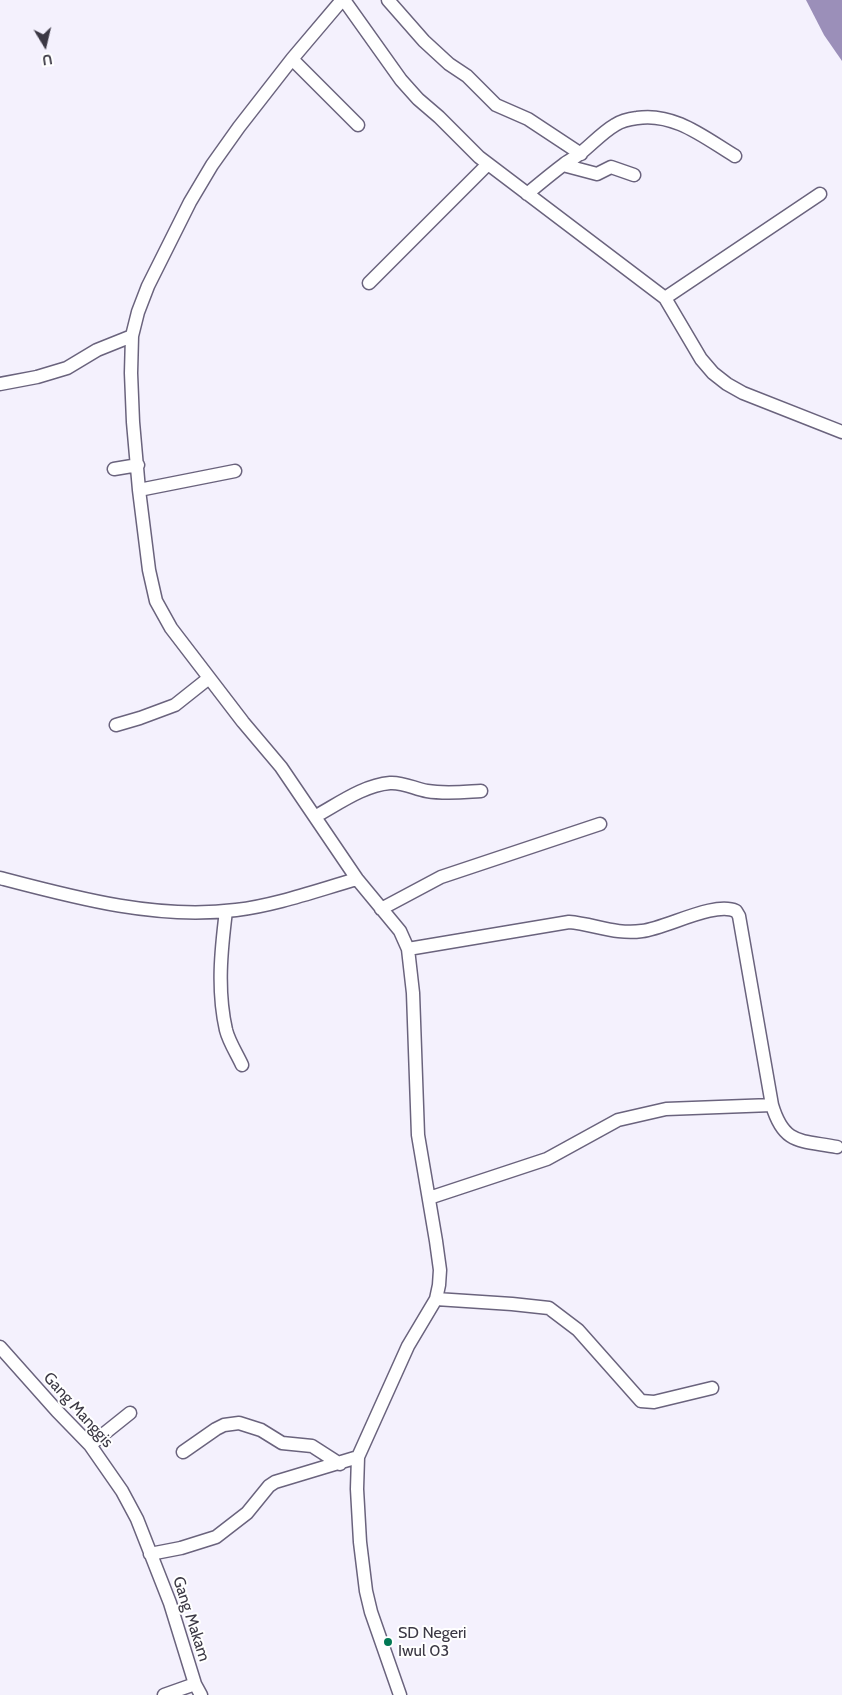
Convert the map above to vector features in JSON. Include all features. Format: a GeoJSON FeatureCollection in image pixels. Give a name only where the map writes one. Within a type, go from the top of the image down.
{"type":"FeatureCollection","features":[{"type":"Feature","properties":{"kind":"street"},"geometry":{"type":"LineString","coordinates":[[400,1695],[371,1612],[366,1591],[357,1498],[358,1457],[408,1346],[436,1299],[440,1270],[418,1135],[413,993],[408,949],[400,931],[357,879],[281,767],[171,628],[156,601],[149,570],[133,422],[132,336],[138,312],[148,286],[190,202],[212,165],[292,59],[343,0],[401,80],[418,99],[488,164],[665,298],[701,359],[713,373],[743,393],[842,432]]}},
{"type":"Feature","properties":{"kind":"street"},"geometry":{"type":"LineString","coordinates":[[388,0],[424,41],[449,64],[467,76],[496,105],[528,119],[580,154]]}},
{"type":"Feature","properties":{"kind":"street"},"geometry":{"type":"LineString","coordinates":[[292,59],[358,125]]}},
{"type":"Feature","properties":{"kind":"street"},"geometry":{"type":"LineString","coordinates":[[528,194],[616,124],[628,120],[654,117],[680,123],[734,156]]}},
{"type":"Feature","properties":{"kind":"street"},"geometry":{"type":"LineString","coordinates":[[369,283],[488,164]]}},
{"type":"Feature","properties":{"kind":"street"},"geometry":{"type":"LineString","coordinates":[[563,165],[597,174],[611,166],[634,175]]}},
{"type":"Feature","properties":{"kind":"street"},"geometry":{"type":"LineString","coordinates":[[665,298],[820,194]]}},
{"type":"Feature","properties":{"kind":"street"},"geometry":{"type":"LineString","coordinates":[[0,384],[37,377],[67,368],[97,350],[132,336]]}},
{"type":"Feature","properties":{"kind":"street"},"geometry":{"type":"LineString","coordinates":[[114,469],[138,465]]}},
{"type":"Feature","properties":{"kind":"street"},"geometry":{"type":"LineString","coordinates":[[139,490],[235,471]]}},
{"type":"Feature","properties":{"kind":"street"},"geometry":{"type":"LineString","coordinates":[[116,725],[175,705],[210,678]]}},
{"type":"Feature","properties":{"kind":"street"},"geometry":{"type":"LineString","coordinates":[[316,816],[362,791],[390,783],[399,783],[449,794],[481,791]]}},
{"type":"Feature","properties":{"kind":"street"},"geometry":{"type":"LineString","coordinates":[[381,909],[441,876],[600,824]]}},
{"type":"Feature","properties":{"kind":"street"},"geometry":{"type":"LineString","coordinates":[[0,878],[113,905],[165,911],[207,913],[260,906],[357,879]]}},
{"type":"Feature","properties":{"kind":"street"},"geometry":{"type":"LineString","coordinates":[[408,949],[569,922],[581,923],[609,931],[626,933],[644,931],[714,910],[730,908],[736,910],[739,916],[772,1105],[777,1121],[784,1132],[794,1139],[837,1147]]}},
{"type":"Feature","properties":{"kind":"street"},"geometry":{"type":"LineString","coordinates":[[226,911],[220,967],[220,990],[226,1032],[242,1065]]}},
{"type":"Feature","properties":{"kind":"street"},"geometry":{"type":"LineString","coordinates":[[429,1198],[547,1159],[618,1120],[666,1109],[772,1105]]}},
{"type":"Feature","properties":{"kind":"street"},"geometry":{"type":"LineString","coordinates":[[436,1299],[550,1308],[578,1330],[641,1401],[654,1402],[712,1388]]}},
{"type":"Feature","properties":{"kind":"street","name":"Gang Manggis"},"geometry":{"type":"LineString","coordinates":[[0,1347],[51,1405],[90,1444],[130,1504],[150,1554]]}},
{"type":"Feature","properties":{"kind":"street"},"geometry":{"type":"LineString","coordinates":[[90,1444],[130,1413]]}},
{"type":"Feature","properties":{"kind":"street"},"geometry":{"type":"LineString","coordinates":[[183,1452],[216,1429],[224,1425],[239,1423],[261,1430],[282,1443],[312,1446],[340,1464]]}},
{"type":"Feature","properties":{"kind":"street"},"geometry":{"type":"LineString","coordinates":[[150,1554],[181,1548],[216,1537],[247,1513],[266,1489],[275,1482],[340,1464],[358,1457]]}},
{"type":"Feature","properties":{"kind":"street","name":"Gang Makam"},"geometry":{"type":"LineString","coordinates":[[150,1554],[170,1602],[198,1690]]}},
{"type":"Feature","properties":{"kind":"street"},"geometry":{"type":"LineString","coordinates":[[164,1695],[198,1690]]}},
{"type":"Feature","properties":{"kind":"shaded area"},"geometry":{"type":"Polygon","coordinates":[[[806,0],[842,0],[842,61],[824,35],[806,0]]]}},
{"type":"Feature","properties":{"kind":"place","name":"SD Negeri Iwul 03"},"geometry":{"type":"Point","coordinates":[388,1642]}}]}
